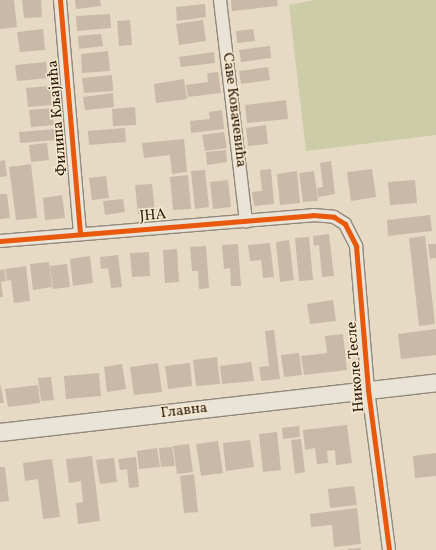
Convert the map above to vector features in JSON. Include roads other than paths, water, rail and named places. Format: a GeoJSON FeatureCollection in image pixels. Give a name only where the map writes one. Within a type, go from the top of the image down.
{"type":"FeatureCollection","features":[{"type":"Feature","properties":{"kind":"main road","name":"Главна"},"geometry":{"type":"LineString","coordinates":[[0,432],[436,382]]}},
{"type":"Feature","properties":{"kind":"street","name":"Филипа Кљајића"},"geometry":{"type":"LineString","coordinates":[[60,0],[80,234]]}},
{"type":"Feature","properties":{"kind":"street","name":"Саве Ковачевића"},"geometry":{"type":"LineString","coordinates":[[220,0],[246,221]]}},
{"type":"Feature","properties":{"kind":"street","name":"ЈНА"},"geometry":{"type":"LineString","coordinates":[[0,240],[307,216]]}},
{"type":"Feature","properties":{"kind":"street","name":"Николе Тесле"},"geometry":{"type":"LineString","coordinates":[[307,216],[334,217],[353,234],[368,390],[389,550]]}}]}
